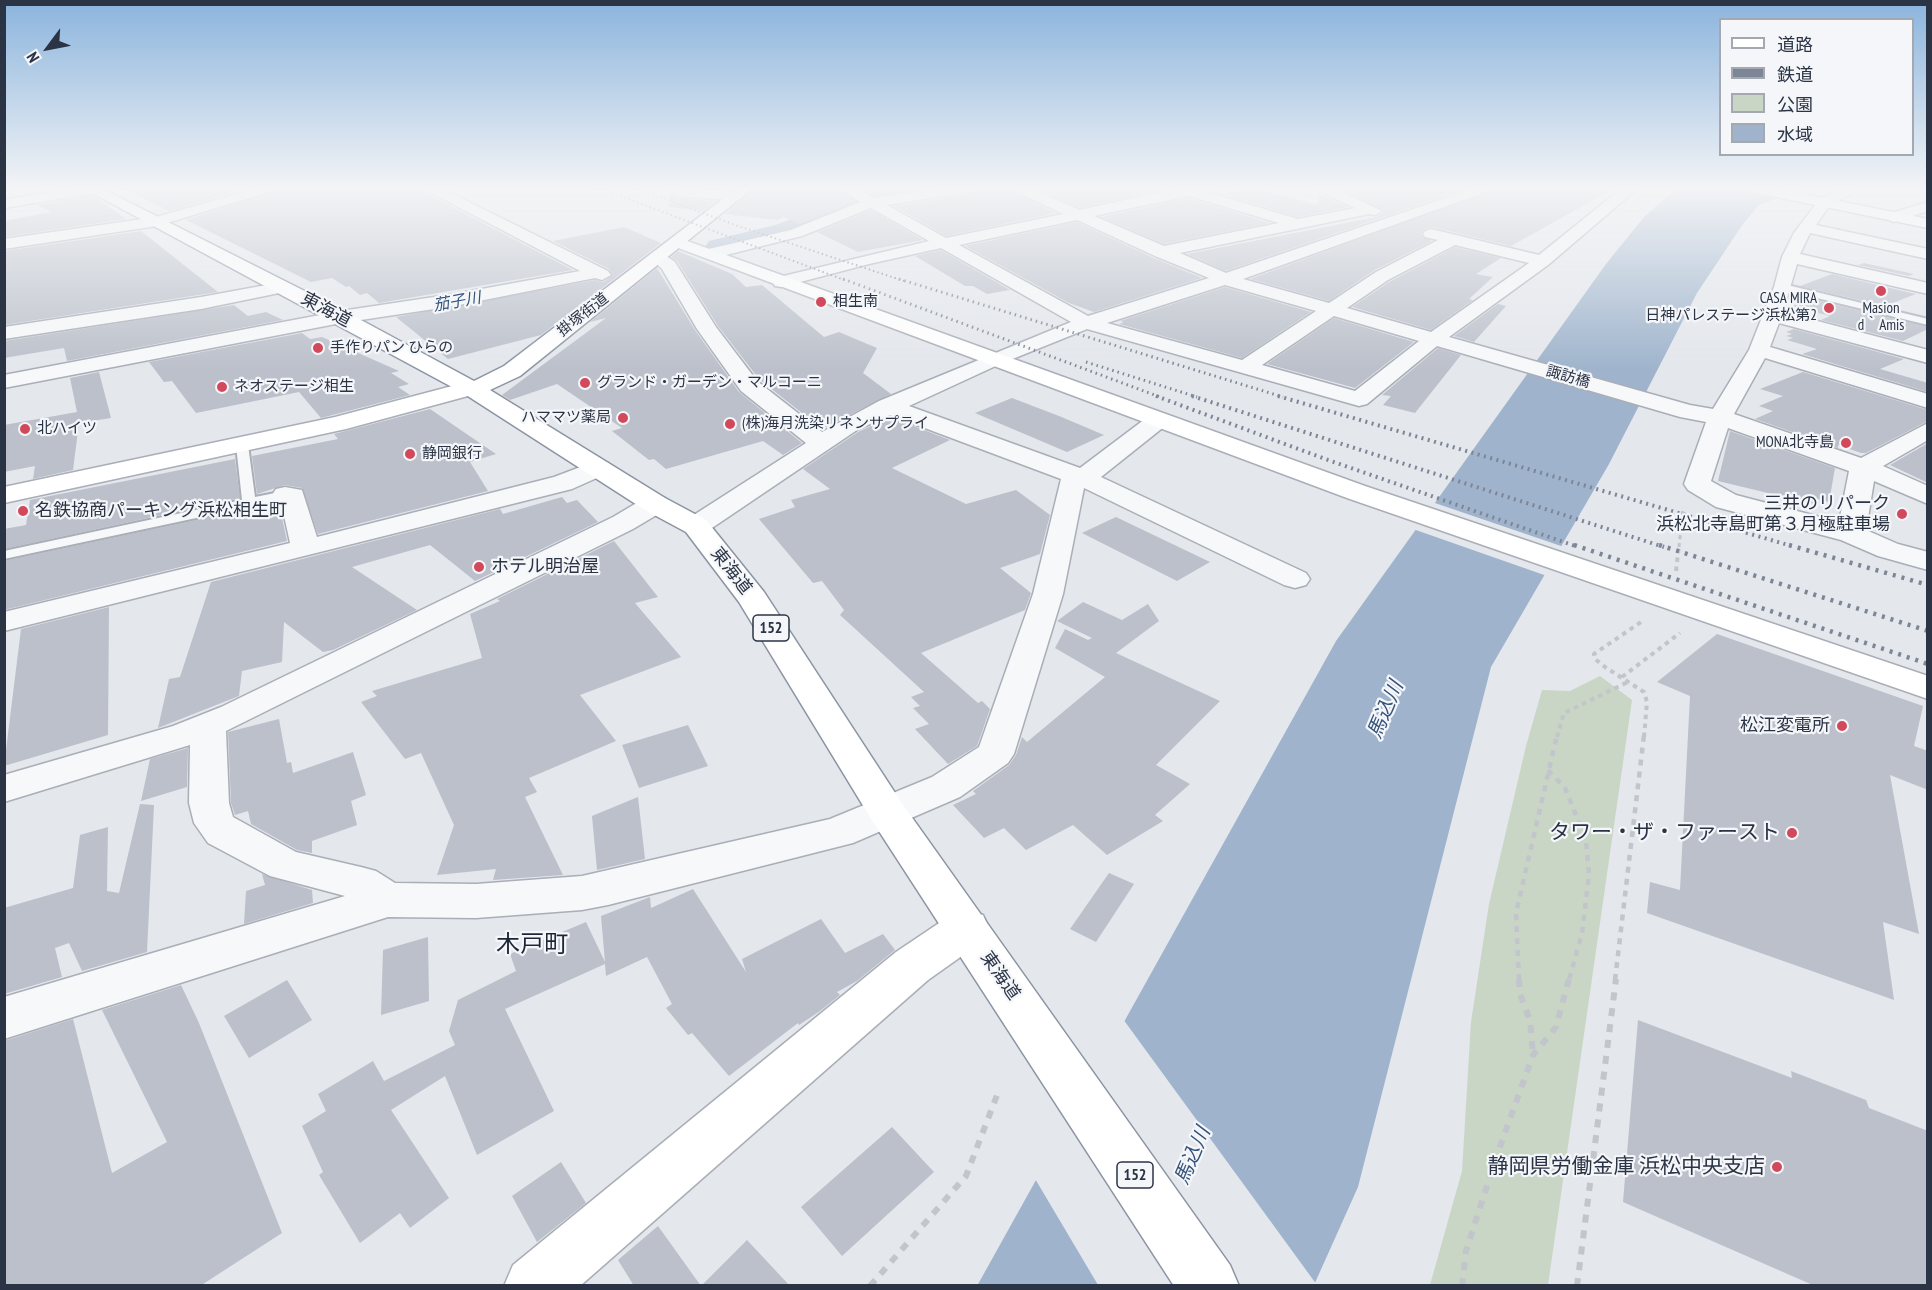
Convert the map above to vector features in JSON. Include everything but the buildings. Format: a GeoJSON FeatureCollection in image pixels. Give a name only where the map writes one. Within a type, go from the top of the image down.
{"type":"FeatureCollection","features":[{"type":"Feature","properties":{"kind":"main road","name":"東海道"},"geometry":{"type":"LineString","coordinates":[[209,248],[471,388],[655,504],[696,526],[753,599],[887,812],[1062,1065],[1209,1286]]}},
{"type":"Feature","properties":{"kind":"main road","name":"掛塚街道"},"geometry":{"type":"LineString","coordinates":[[4,495],[338,424],[490,383],[512,371],[625,281],[659,259],[695,249]]}},
{"type":"Feature","properties":{"kind":"main road"},"geometry":{"type":"LineString","coordinates":[[695,249],[1157,421],[1356,492],[1645,605],[1928,688]]}},
{"type":"Feature","properties":{"kind":"main road"},"geometry":{"type":"LineString","coordinates":[[534,1286],[912,966],[967,928]]}},
{"type":"Feature","properties":{"kind":"street"},"geometry":{"type":"LineString","coordinates":[[547,248],[595,273],[625,281]]}},
{"type":"Feature","properties":{"kind":"street"},"geometry":{"type":"LineString","coordinates":[[695,249],[700,248]]}},
{"type":"Feature","properties":{"kind":"street"},"geometry":{"type":"LineString","coordinates":[[781,282],[856,261],[918,248]]}},
{"type":"Feature","properties":{"kind":"street"},"geometry":{"type":"LineString","coordinates":[[952,248],[1086,323],[1359,399],[1441,341],[1558,248]]}},
{"type":"Feature","properties":{"kind":"street","name":"諏訪橋"},"geometry":{"type":"LineString","coordinates":[[1153,248],[1225,279],[1688,412],[1720,417],[1863,467],[1928,496]]}},
{"type":"Feature","properties":{"kind":"street"},"geometry":{"type":"LineString","coordinates":[[1161,252],[1180,248]]}},
{"type":"Feature","properties":{"kind":"street"},"geometry":{"type":"LineString","coordinates":[[696,526],[849,424],[887,406],[1086,323],[1317,248]]}},
{"type":"Feature","properties":{"kind":"street"},"geometry":{"type":"LineString","coordinates":[[1245,367],[1382,276],[1435,248]]}},
{"type":"Feature","properties":{"kind":"street"},"geometry":{"type":"LineString","coordinates":[[1487,248],[1542,261]]}},
{"type":"Feature","properties":{"kind":"street"},"geometry":{"type":"LineString","coordinates":[[1795,248],[1790,257],[1783,286],[1759,350],[1720,417],[1697,484],[1726,501],[1851,534],[1888,550],[1928,561]]}},
{"type":"Feature","properties":{"kind":"street"},"geometry":{"type":"LineString","coordinates":[[1901,248],[1928,254]]}},
{"type":"Feature","properties":{"kind":"street"},"geometry":{"type":"LineString","coordinates":[[1790,257],[1928,289]]}},
{"type":"Feature","properties":{"kind":"street"},"geometry":{"type":"LineString","coordinates":[[659,259],[669,266],[707,329],[749,386],[821,443]]}},
{"type":"Feature","properties":{"kind":"street"},"geometry":{"type":"LineString","coordinates":[[4,382],[454,300],[540,287],[595,273]]}},
{"type":"Feature","properties":{"kind":"street"},"geometry":{"type":"LineString","coordinates":[[5,334],[201,303],[283,287]]}},
{"type":"Feature","properties":{"kind":"street"},"geometry":{"type":"LineString","coordinates":[[1773,315],[1928,357]]}},
{"type":"Feature","properties":{"kind":"street"},"geometry":{"type":"LineString","coordinates":[[4,397],[347,321]]}},
{"type":"Feature","properties":{"kind":"street"},"geometry":{"type":"LineString","coordinates":[[1759,350],[1928,401]]}},
{"type":"Feature","properties":{"kind":"street"},"geometry":{"type":"LineString","coordinates":[[887,406],[1081,477],[1295,579]]}},
{"type":"Feature","properties":{"kind":"street"},"geometry":{"type":"LineString","coordinates":[[4,1018],[388,900],[476,901],[582,893],[839,832],[946,787],[995,754],[1048,594],[1072,481],[1081,477],[1157,421]]}},
{"type":"Feature","properties":{"kind":"street"},"geometry":{"type":"LineString","coordinates":[[1851,534],[1863,467],[1928,430]]}},
{"type":"Feature","properties":{"kind":"street"},"geometry":{"type":"LineString","coordinates":[[4,622],[488,503],[563,483],[599,468]]}},
{"type":"Feature","properties":{"kind":"street"},"geometry":{"type":"LineString","coordinates":[[285,495],[293,496],[306,548]]}},
{"type":"Feature","properties":{"kind":"street"},"geometry":{"type":"LineString","coordinates":[[4,789],[234,716],[623,524],[655,504]]}},
{"type":"Feature","properties":{"kind":"street"},"geometry":{"type":"LineString","coordinates":[[208,726],[209,803],[214,823],[222,832],[285,866],[361,883],[388,900]]}},
{"type":"Feature","properties":{"kind":"lane"},"geometry":{"type":"LineString","coordinates":[[1783,286],[1928,322]]}},
{"type":"Feature","properties":{"kind":"lane"},"geometry":{"type":"LineString","coordinates":[[242,445],[249,502]]}},
{"type":"Feature","properties":{"kind":"lane"},"geometry":{"type":"LineString","coordinates":[[4,555],[285,495]]}},
{"type":"Feature","properties":{"kind":"path"},"geometry":{"type":"LineString","coordinates":[[1676,573],[1677,540],[1684,498]]}},
{"type":"Feature","properties":{"kind":"path"},"geometry":{"type":"LineString","coordinates":[[1577,1286],[1636,811],[1647,702],[1644,692],[1595,659],[1594,654],[1645,605]]}},
{"type":"Feature","properties":{"kind":"path"},"geometry":{"type":"LineString","coordinates":[[1622,677],[1687,627]]}},
{"type":"Feature","properties":{"kind":"path"},"geometry":{"type":"LineString","coordinates":[[1533,1055],[1530,1020],[1520,993],[1516,913],[1548,770],[1564,713],[1629,681]]}},
{"type":"Feature","properties":{"kind":"path"},"geometry":{"type":"LineString","coordinates":[[1462,1286],[1466,1251],[1533,1055],[1556,1027],[1582,933],[1588,875],[1586,840],[1560,780],[1548,770]]}},
{"type":"Feature","properties":{"kind":"path"},"geometry":{"type":"LineString","coordinates":[[870,1286],[966,1176],[999,1090]]}},
{"type":"Feature","properties":{"kind":"green space"},"geometry":{"type":"Polygon","coordinates":[[[1600,676],[1632,700],[1548,1285],[1430,1285],[1462,1171],[1471,1022],[1489,904],[1526,746],[1542,690],[1570,691],[1600,676]]]}},
{"type":"Feature","properties":{"kind":"water","name":"馬込川"},"geometry":{"type":"Polygon","coordinates":[[[1619,248],[1727,248],[1697,293],[1609,464],[1491,667],[1358,1187],[1314,1285],[977,1286],[1336,641],[1619,248]]]}},
{"type":"Feature","properties":{"kind":"pier"},"geometry":{"type":"Polygon","coordinates":[[[1432,502],[1564,547],[1547,576],[1413,529],[1432,502]]]}},
{"type":"Feature","properties":{"kind":"pier"},"geometry":{"type":"Polygon","coordinates":[[[1123,1019],[1317,1285],[1098,1285],[1034,1177],[1123,1019]]]}},
{"type":"Feature","properties":{"kind":"railway"},"geometry":{"type":"LineString","coordinates":[[760,248],[847,281]]}},
{"type":"Feature","properties":{"kind":"railway"},"geometry":{"type":"LineString","coordinates":[[805,248],[904,281]]}},
{"type":"Feature","properties":{"kind":"railway"},"geometry":{"type":"LineString","coordinates":[[843,279],[1160,397]]}},
{"type":"Feature","properties":{"kind":"railway"},"geometry":{"type":"LineString","coordinates":[[899,279],[1283,397]]}},
{"type":"Feature","properties":{"kind":"railway"},"geometry":{"type":"LineString","coordinates":[[1086,362],[1197,397]]}},
{"type":"Feature","properties":{"kind":"railway"},"geometry":{"type":"LineString","coordinates":[[1156,396],[1328,460],[1578,547]]}},
{"type":"Feature","properties":{"kind":"railway"},"geometry":{"type":"LineString","coordinates":[[1192,396],[1664,547]]}},
{"type":"Feature","properties":{"kind":"railway"},"geometry":{"type":"LineString","coordinates":[[1278,396],[1795,547]]}},
{"type":"Feature","properties":{"kind":"railway"},"geometry":{"type":"LineString","coordinates":[[1574,545],[1928,664]]}},
{"type":"Feature","properties":{"kind":"railway"},"geometry":{"type":"LineString","coordinates":[[1659,545],[1928,631]]}},
{"type":"Feature","properties":{"kind":"railway"},"geometry":{"type":"LineString","coordinates":[[1789,545],[1928,585]]}},
{"type":"Feature","properties":{"kind":"place","name":"Masion d｀Amis"},"geometry":{"type":"Point","coordinates":[1881,291]}},
{"type":"Feature","properties":{"kind":"place","name":"相生南"},"geometry":{"type":"Point","coordinates":[821,302]}},
{"type":"Feature","properties":{"kind":"place","name":"CASA MIRA 日神パレステージ浜松第2"},"geometry":{"type":"Point","coordinates":[1829,308]}},
{"type":"Feature","properties":{"kind":"place","name":"手作りパン ひらの"},"geometry":{"type":"Point","coordinates":[318,348]}},
{"type":"Feature","properties":{"kind":"place","name":"グランド・ガーデン・マルコーニ"},"geometry":{"type":"Point","coordinates":[585,383]}},
{"type":"Feature","properties":{"kind":"place","name":"ネオステージ相生"},"geometry":{"type":"Point","coordinates":[222,387]}},
{"type":"Feature","properties":{"kind":"place","name":"ハママツ薬局"},"geometry":{"type":"Point","coordinates":[623,418]}},
{"type":"Feature","properties":{"kind":"place","name":"(株)海月洗染リネンサプライ"},"geometry":{"type":"Point","coordinates":[730,424]}},
{"type":"Feature","properties":{"kind":"place","name":"北ハイツ"},"geometry":{"type":"Point","coordinates":[25,429]}},
{"type":"Feature","properties":{"kind":"place","name":"MONA北寺島"},"geometry":{"type":"Point","coordinates":[1846,443]}},
{"type":"Feature","properties":{"kind":"place","name":"静岡銀行"},"geometry":{"type":"Point","coordinates":[410,454]}},
{"type":"Feature","properties":{"kind":"place","name":"名鉄協商パーキング浜松相生町"},"geometry":{"type":"Point","coordinates":[23,511]}},
{"type":"Feature","properties":{"kind":"place","name":"三井のリパーク 浜松北寺島町第３月極駐車場"},"geometry":{"type":"Point","coordinates":[1902,514]}},
{"type":"Feature","properties":{"kind":"place","name":"ホテル明治屋"},"geometry":{"type":"Point","coordinates":[479,567]}},
{"type":"Feature","properties":{"kind":"place","name":"松江変電所"},"geometry":{"type":"Point","coordinates":[1842,726]}},
{"type":"Feature","properties":{"kind":"place","name":"タワー・ザ・ファースト"},"geometry":{"type":"Point","coordinates":[1792,833]}},
{"type":"Feature","properties":{"kind":"place","name":"静岡県労働金庫 浜松中央支店"},"geometry":{"type":"Point","coordinates":[1777,1167]}},
{"type":"Feature","properties":{"kind":"district","name":"木戸町"},"geometry":{"type":"Point","coordinates":[532,945]}},
{"type":"Feature","properties":{"kind":"water label","name":"茄子川"},"geometry":{"type":"Point","coordinates":[457,302]}}]}
